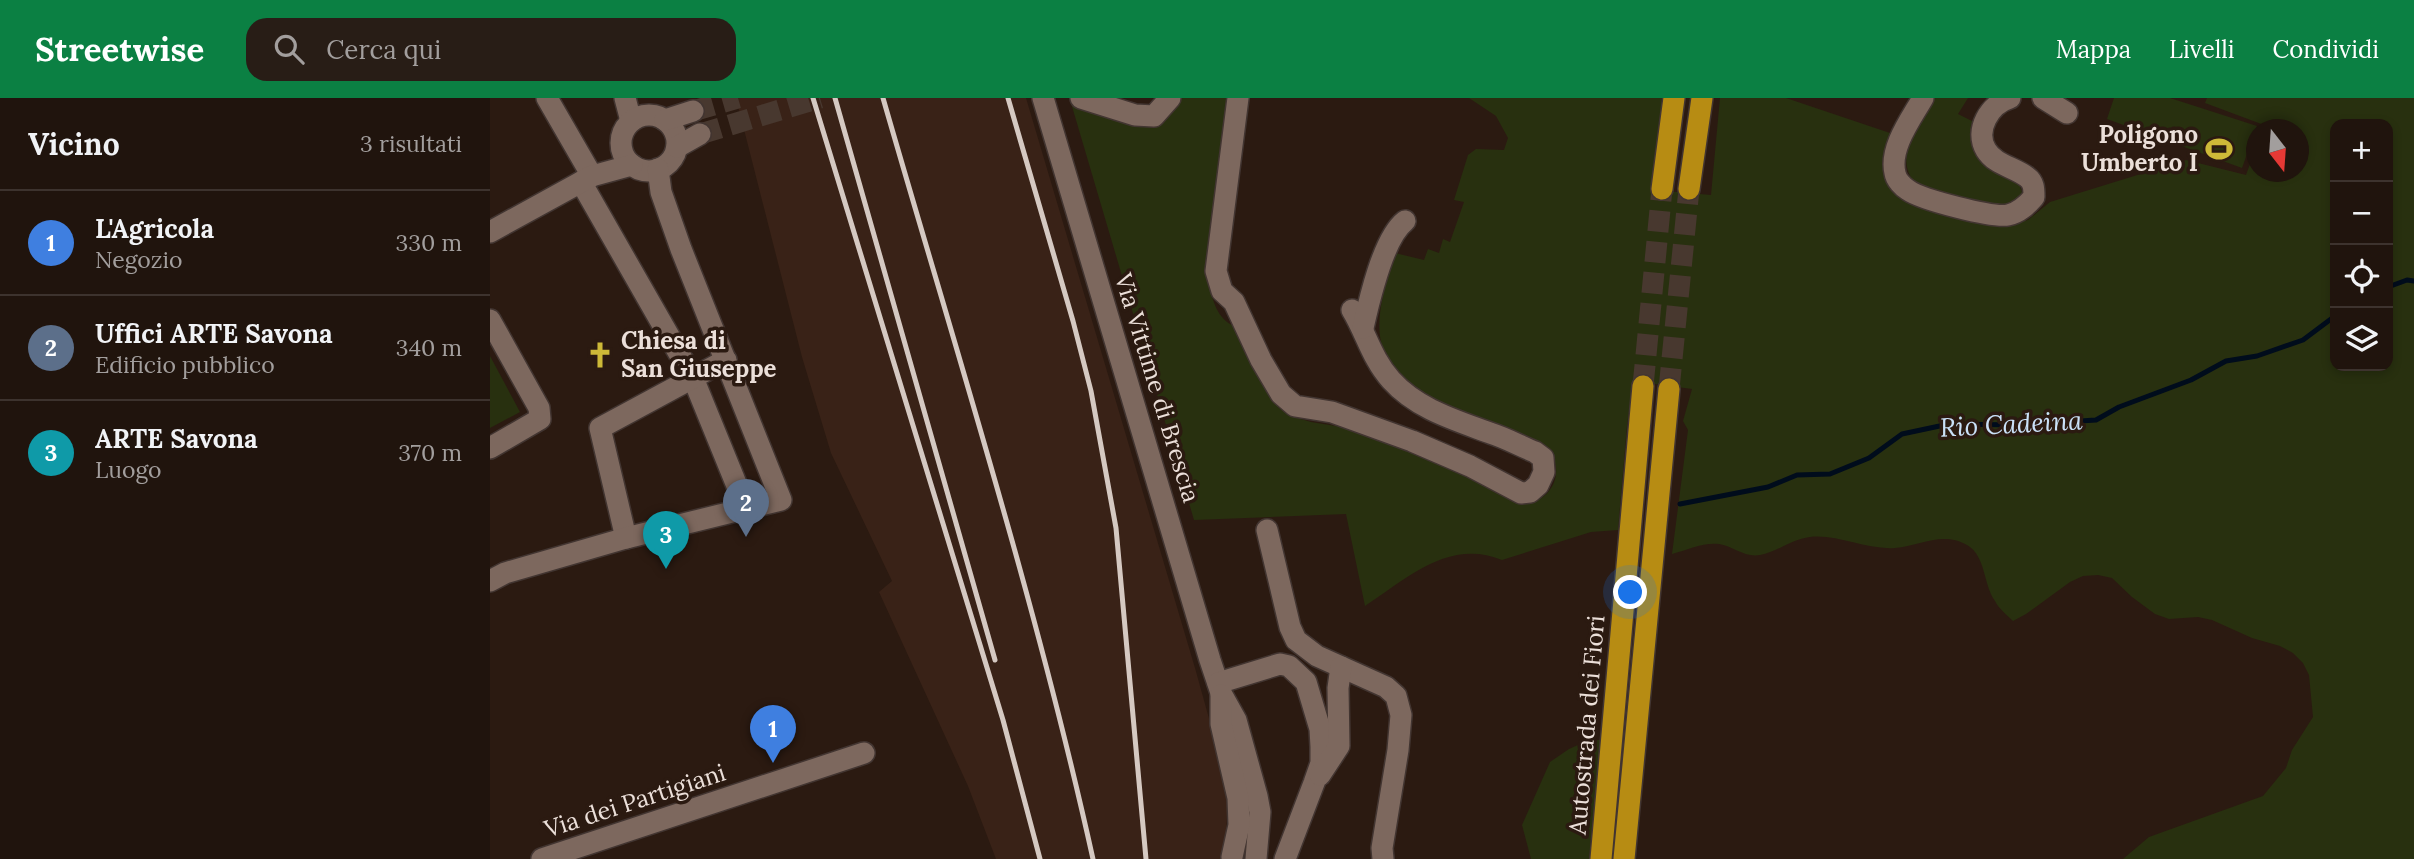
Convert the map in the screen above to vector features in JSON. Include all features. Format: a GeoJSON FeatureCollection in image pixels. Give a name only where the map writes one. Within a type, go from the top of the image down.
{"type":"FeatureCollection","features":[{"type":"Feature","properties":{"kind":"highway"},"geometry":{"type":"LineString","coordinates":[[1662,188],[1674,98]]}},
{"type":"Feature","properties":{"kind":"highway"},"geometry":{"type":"LineString","coordinates":[[1689,189],[1702,98]]}},
{"type":"Feature","properties":{"kind":"highway","name":"Autostrada dei Fiori"},"geometry":{"type":"LineString","coordinates":[[1601,859],[1643,386]]}},
{"type":"Feature","properties":{"kind":"highway","name":"Autostrada dei Fiori"},"geometry":{"type":"LineString","coordinates":[[1624,859],[1669,389]]}},
{"type":"Feature","properties":{"kind":"street"},"geometry":{"type":"LineString","coordinates":[[547,98],[692,378],[746,508]]}},
{"type":"Feature","properties":{"kind":"street"},"geometry":{"type":"LineString","coordinates":[[625,98],[631,121]]}},
{"type":"Feature","properties":{"kind":"street"},"geometry":{"type":"LineString","coordinates":[[1081,98],[1135,114],[1154,116],[1170,98]]}},
{"type":"Feature","properties":{"kind":"street"},"geometry":{"type":"LineString","coordinates":[[1238,98],[1216,271],[1222,291],[1234,302],[1261,360],[1281,394],[1295,406],[1332,412],[1412,441],[1470,466],[1521,493],[1530,492],[1538,485],[1544,472],[1543,458],[1535,452],[1457,422],[1416,402],[1391,380],[1368,347],[1357,319],[1369,301],[1391,237],[1405,221]]}},
{"type":"Feature","properties":{"kind":"street"},"geometry":{"type":"LineString","coordinates":[[1923,98],[1896,152],[1895,174],[1899,181],[1908,190],[1932,200],[2005,216],[2025,207],[2034,197],[2032,182],[2027,177],[2001,164],[1986,150],[1982,132],[1985,117],[2010,98]]}},
{"type":"Feature","properties":{"kind":"street"},"geometry":{"type":"LineString","coordinates":[[2043,98],[2067,113]]}},
{"type":"Feature","properties":{"kind":"street","name":"Via Vittime di Brescia"},"geometry":{"type":"LineString","coordinates":[[1047,99],[1220,688],[1236,720],[1257,796],[1260,812],[1256,859]]}},
{"type":"Feature","properties":{"kind":"street"},"geometry":{"type":"LineString","coordinates":[[653,111],[675,132],[677,147]]}},
{"type":"Feature","properties":{"kind":"street"},"geometry":{"type":"LineString","coordinates":[[693,111],[653,111],[638,117],[631,121],[622,134],[621,142],[626,158],[632,165],[649,170],[658,169],[670,160],[677,147],[700,134]]}},
{"type":"Feature","properties":{"kind":"street"},"geometry":{"type":"LineString","coordinates":[[587,179],[621,142]]}},
{"type":"Feature","properties":{"kind":"street"},"geometry":{"type":"LineString","coordinates":[[490,232],[587,179],[632,165]]}},
{"type":"Feature","properties":{"kind":"street"},"geometry":{"type":"LineString","coordinates":[[490,581],[529,565],[626,538],[781,500],[661,192],[658,169]]}},
{"type":"Feature","properties":{"kind":"street"},"geometry":{"type":"LineString","coordinates":[[490,320],[539,408],[540,419],[490,448]]}},
{"type":"Feature","properties":{"kind":"street"},"geometry":{"type":"LineString","coordinates":[[626,538],[600,428],[726,360]]}},
{"type":"Feature","properties":{"kind":"street"},"geometry":{"type":"LineString","coordinates":[[1267,530],[1290,627],[1296,640],[1317,656],[1386,687],[1396,696],[1401,715],[1382,848],[1383,859]]}},
{"type":"Feature","properties":{"kind":"street"},"geometry":{"type":"LineString","coordinates":[[1220,688],[1280,664],[1289,666],[1306,682],[1320,729],[1321,763],[1285,859]]}},
{"type":"Feature","properties":{"kind":"street"},"geometry":{"type":"LineString","coordinates":[[1314,783],[1339,746],[1338,688],[1341,667]]}},
{"type":"Feature","properties":{"kind":"street","name":"Via Vittime di Brescia"},"geometry":{"type":"LineString","coordinates":[[1220,688],[1221,724],[1238,798],[1239,825],[1232,857]]}},
{"type":"Feature","properties":{"kind":"street","name":"Via dei Partigiani"},"geometry":{"type":"LineString","coordinates":[[542,859],[569,855],[864,753]]}},
{"type":"Feature","properties":{"kind":"shaded area"},"geometry":{"type":"Polygon","coordinates":[[[736,98],[1026,98],[1228,787],[1226,837],[1220,857],[1224,859],[996,859],[968,786],[879,592],[892,581],[831,453],[802,357],[736,98]]]}},
{"type":"Feature","properties":{"kind":"green space"},"geometry":{"type":"Polygon","coordinates":[[[1180,98],[1231,98],[1208,281],[1216,308],[1229,324],[1236,327],[1266,388],[1279,408],[1291,416],[1342,427],[1463,470],[1515,502],[1527,503],[1546,494],[1552,486],[1556,465],[1551,454],[1542,444],[1518,432],[1451,410],[1424,398],[1394,368],[1381,340],[1380,310],[1395,253],[1424,260],[1428,249],[1439,253],[1443,239],[1450,242],[1464,202],[1454,200],[1468,155],[1476,149],[1504,150],[1508,138],[1496,116],[1469,98],[1662,98],[1654,190],[1711,195],[1720,98],[1786,98],[1893,134],[1885,174],[2012,224],[2028,220],[2050,202],[2186,160],[2246,175],[2246,182],[2309,182],[2309,119],[2248,119],[2205,103],[2207,98],[2414,98],[2414,859],[2123,859],[2149,837],[2263,796],[2286,768],[2292,750],[2313,717],[2309,675],[2303,663],[2280,646],[2252,638],[2212,620],[2198,617],[2169,619],[2155,614],[2112,578],[2098,575],[2083,576],[2070,582],[2013,621],[1991,594],[1978,556],[1967,545],[1949,539],[1884,548],[1810,537],[1760,555],[1749,555],[1724,545],[1713,544],[1672,554],[1688,430],[1683,421],[1692,389],[1633,381],[1618,530],[1591,532],[1502,560],[1464,554],[1446,558],[1412,574],[1365,606],[1346,514],[1194,520],[1071,103],[1144,123],[1180,98]]]}},
{"type":"Feature","properties":{"kind":"green space"},"geometry":{"type":"Polygon","coordinates":[[[1933,98],[1968,98],[1958,114],[1978,124],[2019,184],[2023,195],[2004,210],[1920,188],[1911,178],[1907,167],[1909,143],[1933,98]]]}},
{"type":"Feature","properties":{"kind":"green space","name":"Poligono Umberto I"},"geometry":{"type":"Polygon","coordinates":[[[2114,98],[2170,98],[2246,122],[2246,157],[2242,168],[2107,119],[2114,98]]]}},
{"type":"Feature","properties":{"kind":"green space"},"geometry":{"type":"Polygon","coordinates":[[[490,356],[520,412],[490,428],[490,356]]]}},
{"type":"Feature","properties":{"kind":"green space"},"geometry":{"type":"Polygon","coordinates":[[[1589,740],[1601,740],[1589,859],[1531,859],[1522,825],[1550,762],[1589,740]]]}},
{"type":"Feature","properties":{"kind":"waterway","name":"Rio Cadeina"},"geometry":{"type":"LineString","coordinates":[[2393,285],[2407,280],[2414,281]]}},
{"type":"Feature","properties":{"kind":"waterway","name":"Rio Cadeina"},"geometry":{"type":"LineString","coordinates":[[1680,504],[1768,487],[1797,475],[1830,474],[1869,458],[1902,434],[1949,424],[2018,425],[2096,420],[2119,407],[2191,380],[2226,361],[2257,356],[2303,340],[2330,320]]}},
{"type":"Feature","properties":{"kind":"tunnel"},"geometry":{"type":"LineString","coordinates":[[693,111],[738,98]]}},
{"type":"Feature","properties":{"kind":"tunnel"},"geometry":{"type":"LineString","coordinates":[[700,134],[820,98]]}},
{"type":"Feature","properties":{"kind":"tunnel"},"geometry":{"type":"LineString","coordinates":[[1643,386],[1662,189]]}},
{"type":"Feature","properties":{"kind":"tunnel"},"geometry":{"type":"LineString","coordinates":[[1669,389],[1689,189]]}},
{"type":"Feature","properties":{"kind":"railway"},"geometry":{"type":"LineString","coordinates":[[813,98],[1003,720],[1040,859]]}},
{"type":"Feature","properties":{"kind":"railway"},"geometry":{"type":"LineString","coordinates":[[835,98],[995,660]]}},
{"type":"Feature","properties":{"kind":"railway"},"geometry":{"type":"LineString","coordinates":[[883,98],[1021,572],[1093,859]]}},
{"type":"Feature","properties":{"kind":"railway"},"geometry":{"type":"LineString","coordinates":[[1008,98],[1091,391],[1116,528],[1146,859]]}},
{"type":"Feature","properties":{"kind":"place","name":"Poligono Umberto I"},"geometry":{"type":"Point","coordinates":[2219,149]}},
{"type":"Feature","properties":{"kind":"place","name":"Chiesa di San Giuseppe"},"geometry":{"type":"Point","coordinates":[600,355]}},
{"type":"Feature","properties":{"kind":"place","name":"Uffici ARTE Savona"},"geometry":{"type":"Point","coordinates":[746,537]}},
{"type":"Feature","properties":{"kind":"place","name":"ARTE Savona"},"geometry":{"type":"Point","coordinates":[666,569]}},
{"type":"Feature","properties":{"kind":"place","name":"L'Agricola"},"geometry":{"type":"Point","coordinates":[773,763]}}]}
